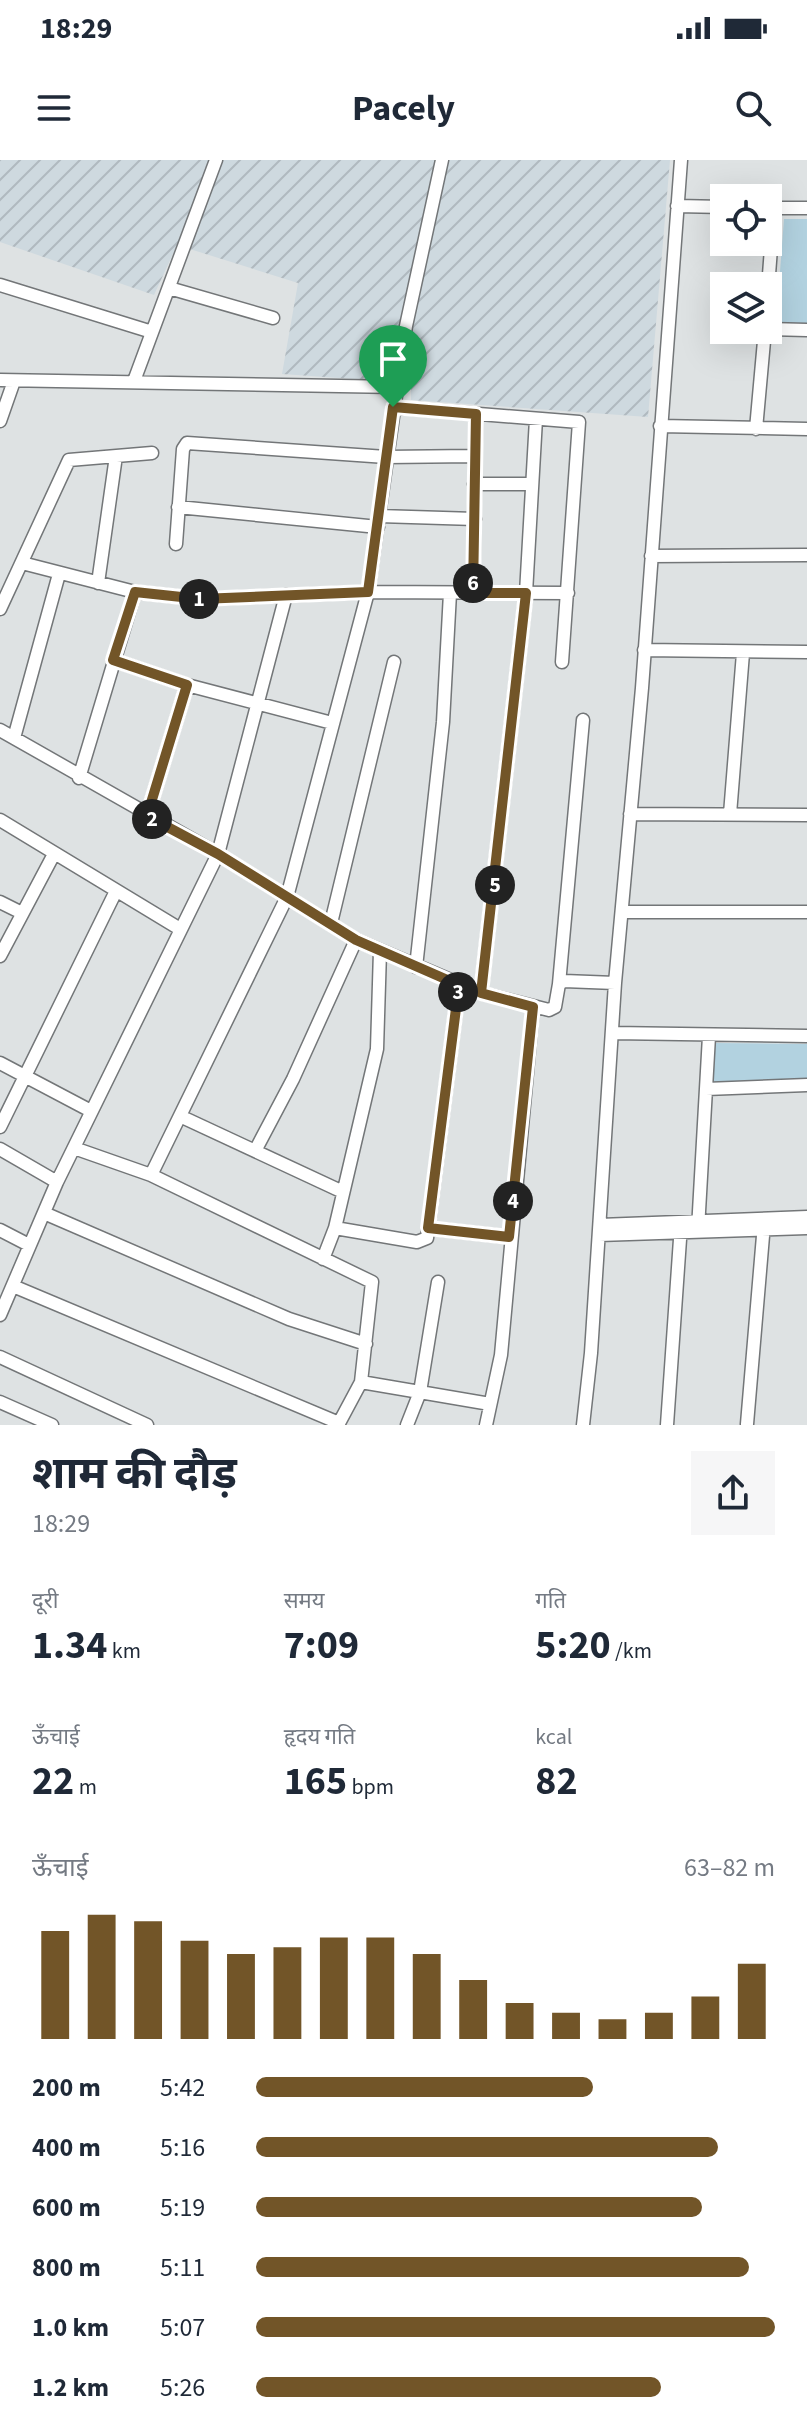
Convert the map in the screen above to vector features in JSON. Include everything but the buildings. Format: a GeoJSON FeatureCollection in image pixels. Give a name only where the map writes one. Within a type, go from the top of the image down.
{"type":"FeatureCollection","features":[{"type":"Feature","properties":{"kind":"street"},"geometry":{"type":"LineString","coordinates":[[134,381],[216,160]]}},
{"type":"Feature","properties":{"kind":"street"},"geometry":{"type":"LineString","coordinates":[[151,1175],[287,897],[368,592],[393,407],[442,160]]}},
{"type":"Feature","properties":{"kind":"street"},"geometry":{"type":"LineString","coordinates":[[583,1425],[681,160]]}},
{"type":"Feature","properties":{"kind":"street"},"geometry":{"type":"LineString","coordinates":[[677,206],[710,207]]}},
{"type":"Feature","properties":{"kind":"street"},"geometry":{"type":"LineString","coordinates":[[782,208],[807,208]]}},
{"type":"Feature","properties":{"kind":"street"},"geometry":{"type":"LineString","coordinates":[[0,285],[152,332]]}},
{"type":"Feature","properties":{"kind":"street"},"geometry":{"type":"LineString","coordinates":[[169,288],[273,318]]}},
{"type":"Feature","properties":{"kind":"street"},"geometry":{"type":"LineString","coordinates":[[782,330],[807,330]]}},
{"type":"Feature","properties":{"kind":"street"},"geometry":{"type":"LineString","coordinates":[[756,429],[765,344]]}},
{"type":"Feature","properties":{"kind":"street"},"geometry":{"type":"LineString","coordinates":[[0,380],[397,387]]}},
{"type":"Feature","properties":{"kind":"street"},"geometry":{"type":"LineString","coordinates":[[0,421],[14,381]]}},
{"type":"Feature","properties":{"kind":"street"},"geometry":{"type":"LineString","coordinates":[[393,407],[579,422],[562,662]]}},
{"type":"Feature","properties":{"kind":"street"},"geometry":{"type":"LineString","coordinates":[[473,593],[476,414]]}},
{"type":"Feature","properties":{"kind":"street"},"geometry":{"type":"LineString","coordinates":[[481,993],[526,593],[536,419]]}},
{"type":"Feature","properties":{"kind":"street"},"geometry":{"type":"LineString","coordinates":[[660,426],[807,429]]}},
{"type":"Feature","properties":{"kind":"street"},"geometry":{"type":"LineString","coordinates":[[176,544],[183,449],[192,441],[386,457],[473,456]]}},
{"type":"Feature","properties":{"kind":"street"},"geometry":{"type":"LineString","coordinates":[[0,609],[69,460],[152,453]]}},
{"type":"Feature","properties":{"kind":"street"},"geometry":{"type":"LineString","coordinates":[[98,583],[116,456]]}},
{"type":"Feature","properties":{"kind":"street"},"geometry":{"type":"LineString","coordinates":[[474,484],[532,484]]}},
{"type":"Feature","properties":{"kind":"street"},"geometry":{"type":"LineString","coordinates":[[178,507],[379,521],[475,519]]}},
{"type":"Feature","properties":{"kind":"street"},"geometry":{"type":"LineString","coordinates":[[651,556],[807,555]]}},
{"type":"Feature","properties":{"kind":"street"},"geometry":{"type":"LineString","coordinates":[[22,563],[135,592],[200,599],[368,592],[568,593]]}},
{"type":"Feature","properties":{"kind":"street"},"geometry":{"type":"LineString","coordinates":[[14,738],[59,574]]}},
{"type":"Feature","properties":{"kind":"street"},"geometry":{"type":"LineString","coordinates":[[79,778],[135,592]]}},
{"type":"Feature","properties":{"kind":"street"},"geometry":{"type":"LineString","coordinates":[[416,967],[443,722],[450,593]]}},
{"type":"Feature","properties":{"kind":"street"},"geometry":{"type":"LineString","coordinates":[[0,1315],[57,1182],[218,854],[286,595]]}},
{"type":"Feature","properties":{"kind":"street"},"geometry":{"type":"LineString","coordinates":[[644,650],[807,652]]}},
{"type":"Feature","properties":{"kind":"street"},"geometry":{"type":"LineString","coordinates":[[730,814],[743,653]]}},
{"type":"Feature","properties":{"kind":"street"},"geometry":{"type":"LineString","coordinates":[[113,660],[187,685],[332,723]]}},
{"type":"Feature","properties":{"kind":"street"},"geometry":{"type":"LineString","coordinates":[[331,923],[394,662]]}},
{"type":"Feature","properties":{"kind":"street"},"geometry":{"type":"LineString","coordinates":[[147,816],[187,685]]}},
{"type":"Feature","properties":{"kind":"street"},"geometry":{"type":"LineString","coordinates":[[0,730],[79,778],[218,854],[356,940],[481,993],[553,1009],[559,984],[583,720]]}},
{"type":"Feature","properties":{"kind":"street"},"geometry":{"type":"LineString","coordinates":[[630,814],[807,815]]}},
{"type":"Feature","properties":{"kind":"street"},"geometry":{"type":"LineString","coordinates":[[0,820],[180,929]]}},
{"type":"Feature","properties":{"kind":"street"},"geometry":{"type":"LineString","coordinates":[[0,956],[54,854]]}},
{"type":"Feature","properties":{"kind":"street"},"geometry":{"type":"LineString","coordinates":[[0,1127],[116,891]]}},
{"type":"Feature","properties":{"kind":"street"},"geometry":{"type":"LineString","coordinates":[[0,902],[22,913]]}},
{"type":"Feature","properties":{"kind":"street"},"geometry":{"type":"LineString","coordinates":[[622,912],[807,912]]}},
{"type":"Feature","properties":{"kind":"street"},"geometry":{"type":"LineString","coordinates":[[255,1151],[293,1079],[356,940]]}},
{"type":"Feature","properties":{"kind":"street"},"geometry":{"type":"LineString","coordinates":[[323,1259],[335,1228],[377,1049],[380,951]]}},
{"type":"Feature","properties":{"kind":"street"},"geometry":{"type":"LineString","coordinates":[[559,984],[564,981],[615,983]]}},
{"type":"Feature","properties":{"kind":"street"},"geometry":{"type":"LineString","coordinates":[[335,1228],[425,1241],[459,985]]}},
{"type":"Feature","properties":{"kind":"street"},"geometry":{"type":"LineString","coordinates":[[486,1425],[501,1355],[509,1237],[533,1007]]}},
{"type":"Feature","properties":{"kind":"street"},"geometry":{"type":"LineString","coordinates":[[613,1033],[807,1036]]}},
{"type":"Feature","properties":{"kind":"street"},"geometry":{"type":"LineString","coordinates":[[698,1227],[709,1036]]}},
{"type":"Feature","properties":{"kind":"street"},"geometry":{"type":"LineString","coordinates":[[0,1063],[91,1111]]}},
{"type":"Feature","properties":{"kind":"street"},"geometry":{"type":"LineString","coordinates":[[706,1089],[807,1085]]}},
{"type":"Feature","properties":{"kind":"street"},"geometry":{"type":"LineString","coordinates":[[182,1117],[343,1192]]}},
{"type":"Feature","properties":{"kind":"street"},"geometry":{"type":"LineString","coordinates":[[13,1286],[339,1424],[361,1382],[372,1282],[361,1273],[323,1259],[151,1175],[74,1148]]}},
{"type":"Feature","properties":{"kind":"street"},"geometry":{"type":"LineString","coordinates":[[0,1149],[57,1182]]}},
{"type":"Feature","properties":{"kind":"street"},"geometry":{"type":"LineString","coordinates":[[44,1213],[289,1319],[366,1344]]}},
{"type":"Feature","properties":{"kind":"street"},"geometry":{"type":"LineString","coordinates":[[600,1230],[764,1224],[807,1217]]}},
{"type":"Feature","properties":{"kind":"street"},"geometry":{"type":"LineString","coordinates":[[764,1224],[807,1228]]}},
{"type":"Feature","properties":{"kind":"street"},"geometry":{"type":"LineString","coordinates":[[747,1424],[764,1224]]}},
{"type":"Feature","properties":{"kind":"street"},"geometry":{"type":"LineString","coordinates":[[428,1228],[509,1237]]}},
{"type":"Feature","properties":{"kind":"street"},"geometry":{"type":"LineString","coordinates":[[667,1425],[681,1228]]}},
{"type":"Feature","properties":{"kind":"street"},"geometry":{"type":"LineString","coordinates":[[0,1230],[29,1245]]}},
{"type":"Feature","properties":{"kind":"street"},"geometry":{"type":"LineString","coordinates":[[407,1425],[420,1392],[438,1282]]}},
{"type":"Feature","properties":{"kind":"street"},"geometry":{"type":"LineString","coordinates":[[0,1357],[138,1423]]}},
{"type":"Feature","properties":{"kind":"street"},"geometry":{"type":"LineString","coordinates":[[361,1382],[490,1404]]}},
{"type":"Feature","properties":{"kind":"street"},"geometry":{"type":"LineString","coordinates":[[0,1402],[52,1425]]}},
{"type":"Feature","properties":{"kind":"shaded area"},"geometry":{"type":"Polygon","coordinates":[[[0,160],[670,160],[648,417],[411,400],[411,383],[282,374],[298,283],[177,245],[154,295],[0,242],[0,160]]]}},
{"type":"Feature","properties":{"kind":"shaded area"},"geometry":{"type":"Polygon","coordinates":[[[784,219],[807,219],[807,324],[782,324],[784,219]]]}},
{"type":"Feature","properties":{"kind":"shaded area"},"geometry":{"type":"Polygon","coordinates":[[[714,1043],[807,1044],[807,1078],[714,1082],[714,1043]]]}},
{"type":"Feature","properties":{"kind":"route"},"geometry":{"type":"LineString","coordinates":[[393,407],[476,414],[473,593],[526,593],[481,993],[533,1007],[509,1237],[428,1228],[459,985],[356,940],[218,854],[147,816],[187,685],[113,660],[135,592],[200,599],[368,592],[393,407]]}}]}
